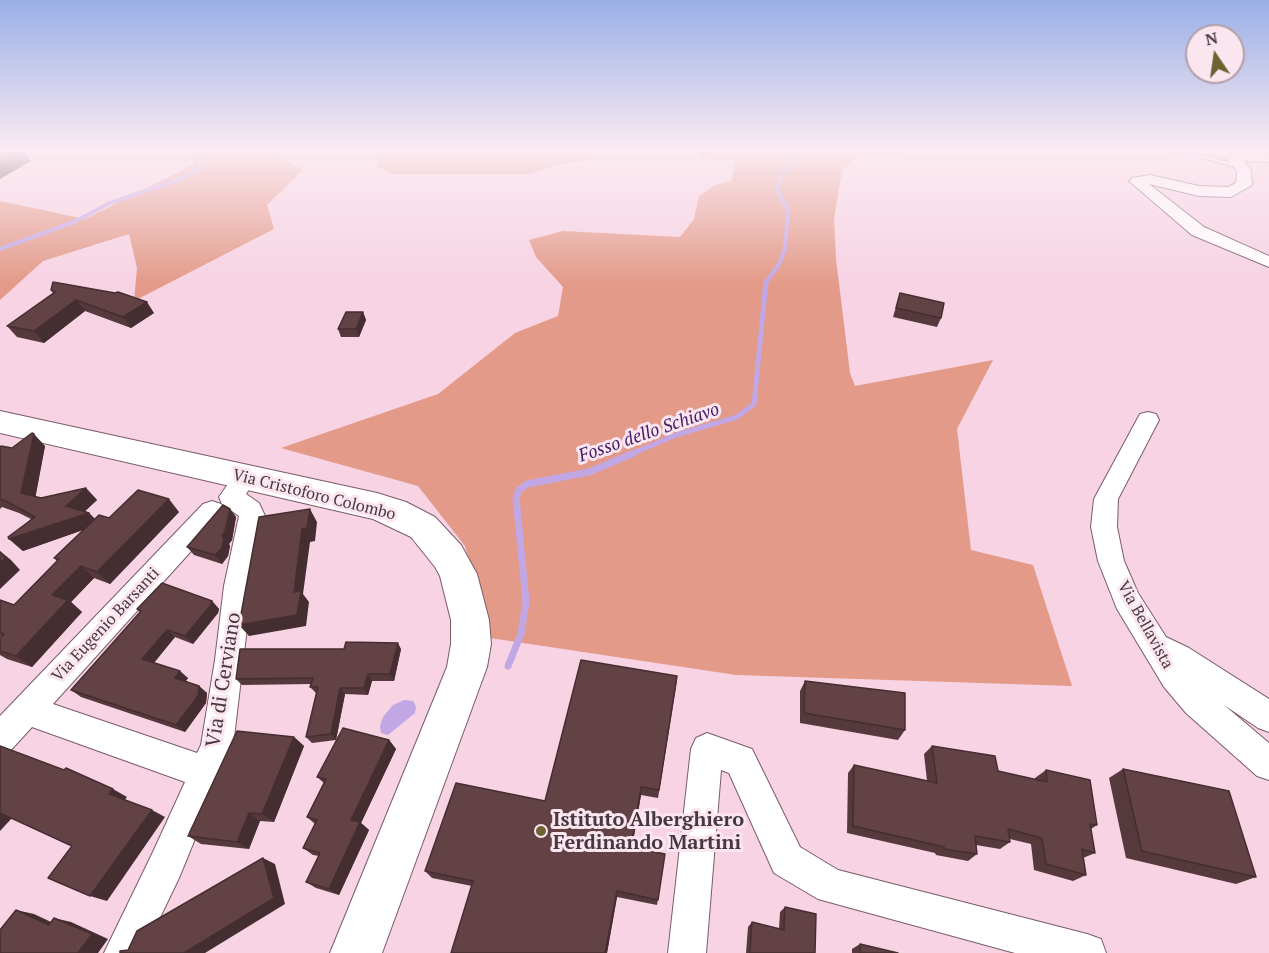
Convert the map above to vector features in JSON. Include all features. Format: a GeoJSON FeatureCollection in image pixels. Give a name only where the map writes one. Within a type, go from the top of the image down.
{"type":"FeatureCollection","features":[{"type":"Feature","properties":{"kind":"main road","name":"Via Cristoforo Colombo"},"geometry":{"type":"LineString","coordinates":[[0,422],[377,506],[423,527],[438,542],[458,574],[471,620],[471,644],[460,688],[356,953]]}},
{"type":"Feature","properties":{"kind":"street"},"geometry":{"type":"LineString","coordinates":[[1155,195],[1198,231],[1269,262]]}},
{"type":"Feature","properties":{"kind":"street","name":"Via Bellavista"},"geometry":{"type":"LineString","coordinates":[[1148,420],[1106,499],[1104,527],[1111,561],[1127,600],[1175,677],[1197,702],[1269,764]]}},
{"type":"Feature","properties":{"kind":"street","name":"Via di Cerviano"},"geometry":{"type":"LineString","coordinates":[[123,953],[166,865],[217,746],[229,671],[238,586],[252,516],[250,510],[231,497],[245,477]]}},
{"type":"Feature","properties":{"kind":"street","name":"Via Eugenio Barsanti"},"geometry":{"type":"LineString","coordinates":[[0,739],[212,510]]}},
{"type":"Feature","properties":{"kind":"street"},"geometry":{"type":"LineString","coordinates":[[1154,645],[1179,658],[1269,717]]}},
{"type":"Feature","properties":{"kind":"street"},"geometry":{"type":"LineString","coordinates":[[27,710],[206,773]]}},
{"type":"Feature","properties":{"kind":"street"},"geometry":{"type":"LineString","coordinates":[[687,953],[707,749],[740,761],[787,860],[831,886],[1087,953]]}},
{"type":"Feature","properties":{"kind":"shaded area"},"geometry":{"type":"Polygon","coordinates":[[[132,195],[277,195],[267,205],[274,229],[134,301],[137,268],[129,234],[43,261],[0,300],[0,201],[85,219],[132,195]]]}},
{"type":"Feature","properties":{"kind":"shaded area"},"geometry":{"type":"Polygon","coordinates":[[[838,195],[834,218],[836,259],[850,373],[855,386],[993,360],[957,429],[971,550],[1033,565],[1072,686],[736,675],[490,638],[465,546],[418,486],[281,448],[438,394],[515,333],[558,316],[563,287],[536,257],[529,240],[563,231],[680,237],[694,219],[699,196],[838,195]]]}},
{"type":"Feature","properties":{"kind":"shaded area"},"geometry":{"type":"Polygon","coordinates":[[[404,700],[413,701],[416,707],[415,713],[388,735],[381,733],[380,726],[383,717],[393,705],[404,700]]]}},
{"type":"Feature","properties":{"kind":"building"},"geometry":{"type":"Polygon","coordinates":[[[53,282],[118,292],[147,302],[123,317],[76,300],[34,331],[7,326],[55,292],[51,290],[53,282]]]}},
{"type":"Feature","properties":{"kind":"building"},"geometry":{"type":"Polygon","coordinates":[[[900,293],[944,303],[941,318],[896,308],[900,293]]]}},
{"type":"Feature","properties":{"kind":"building"},"geometry":{"type":"Polygon","coordinates":[[[346,312],[363,312],[356,329],[338,329],[346,312]]]}},
{"type":"Feature","properties":{"kind":"building"},"geometry":{"type":"Polygon","coordinates":[[[32,433],[34,434],[21,493],[41,498],[86,488],[66,506],[89,513],[9,539],[8,537],[35,517],[0,499],[0,447],[12,448],[32,433]]]}},
{"type":"Feature","properties":{"kind":"building"},"geometry":{"type":"Polygon","coordinates":[[[138,490],[169,499],[97,572],[81,566],[52,595],[68,600],[16,656],[0,651],[0,638],[4,634],[0,632],[0,600],[14,605],[59,559],[54,558],[99,515],[109,518],[138,490]]]}},
{"type":"Feature","properties":{"kind":"building"},"geometry":{"type":"Polygon","coordinates":[[[223,505],[230,509],[222,536],[224,537],[222,548],[215,555],[187,547],[223,505]]]}},
{"type":"Feature","properties":{"kind":"building"},"geometry":{"type":"Polygon","coordinates":[[[310,509],[307,528],[302,529],[294,592],[301,591],[297,615],[239,625],[259,517],[310,509]]]}},
{"type":"Feature","properties":{"kind":"building"},"geometry":{"type":"Polygon","coordinates":[[[0,552],[5,558],[0,563],[0,552]]]}},
{"type":"Feature","properties":{"kind":"building"},"geometry":{"type":"Polygon","coordinates":[[[162,583],[212,601],[185,636],[167,630],[142,659],[180,671],[175,678],[199,686],[198,696],[176,725],[71,690],[141,611],[137,609],[162,583]]]}},
{"type":"Feature","properties":{"kind":"building"},"geometry":{"type":"Polygon","coordinates":[[[346,642],[398,643],[390,674],[368,674],[364,688],[340,688],[331,734],[306,737],[318,687],[310,687],[313,678],[236,679],[240,649],[344,649],[346,642]]]}},
{"type":"Feature","properties":{"kind":"building","name":"Istituto Alberghiero Ferdinando Martini"},"geometry":{"type":"Polygon","coordinates":[[[581,660],[677,676],[659,790],[641,787],[631,847],[665,854],[658,900],[617,891],[605,953],[451,953],[473,881],[425,871],[456,783],[545,801],[581,660]]]}},
{"type":"Feature","properties":{"kind":"building"},"geometry":{"type":"Polygon","coordinates":[[[805,681],[905,693],[905,730],[804,713],[805,681]]]}},
{"type":"Feature","properties":{"kind":"building"},"geometry":{"type":"Polygon","coordinates":[[[343,728],[389,740],[351,820],[360,822],[329,889],[306,882],[320,853],[303,848],[317,820],[307,817],[326,779],[317,777],[343,728]]]}},
{"type":"Feature","properties":{"kind":"building"},"geometry":{"type":"Polygon","coordinates":[[[237,731],[294,737],[262,814],[249,813],[237,842],[188,836],[237,731]]]}},
{"type":"Feature","properties":{"kind":"building"},"geometry":{"type":"Polygon","coordinates":[[[0,746],[64,770],[66,768],[113,789],[109,794],[152,810],[90,896],[48,878],[72,846],[0,813],[0,746]]]}},
{"type":"Feature","properties":{"kind":"building"},"geometry":{"type":"Polygon","coordinates":[[[932,746],[995,756],[998,771],[1047,782],[1046,770],[1090,780],[1097,825],[1090,824],[1095,853],[1082,849],[1086,875],[1046,864],[1042,838],[1008,829],[1010,842],[975,836],[977,854],[944,849],[944,847],[853,826],[854,765],[937,783],[932,746]]]}},
{"type":"Feature","properties":{"kind":"building"},"geometry":{"type":"Polygon","coordinates":[[[1123,769],[1229,791],[1256,877],[1142,851],[1123,769]]]}},
{"type":"Feature","properties":{"kind":"building"},"geometry":{"type":"Polygon","coordinates":[[[263,858],[274,898],[184,953],[120,953],[120,951],[128,950],[137,931],[263,858]]]}},
{"type":"Feature","properties":{"kind":"building"},"geometry":{"type":"Polygon","coordinates":[[[785,907],[816,914],[815,953],[750,953],[752,922],[784,930],[785,907]]]}},
{"type":"Feature","properties":{"kind":"building"},"geometry":{"type":"Polygon","coordinates":[[[16,910],[49,925],[54,918],[92,934],[78,953],[0,953],[0,930],[16,910]]]}},
{"type":"Feature","properties":{"kind":"building"},"geometry":{"type":"Polygon","coordinates":[[[860,944],[898,953],[860,953],[860,944]]]}},
{"type":"Feature","properties":{"kind":"waterway"},"geometry":{"type":"LineString","coordinates":[[0,249],[74,222],[110,203],[132,195]]}},
{"type":"Feature","properties":{"kind":"waterway"},"geometry":{"type":"LineString","coordinates":[[766,283],[779,264],[785,249],[788,211],[780,195]]}},
{"type":"Feature","properties":{"kind":"waterway","name":"Fosso dello Schiavo"},"geometry":{"type":"LineString","coordinates":[[631,454],[676,435],[737,417],[754,404],[766,283]]}},
{"type":"Feature","properties":{"kind":"waterway","name":"Fosso dello Schiavo"},"geometry":{"type":"LineString","coordinates":[[508,666],[521,634],[526,602],[516,498],[519,490],[527,484],[589,472],[634,453]]}},
{"type":"Feature","properties":{"kind":"place","name":"Istituto Alberghiero Ferdinando Martini"},"geometry":{"type":"Point","coordinates":[541,831]}}]}
